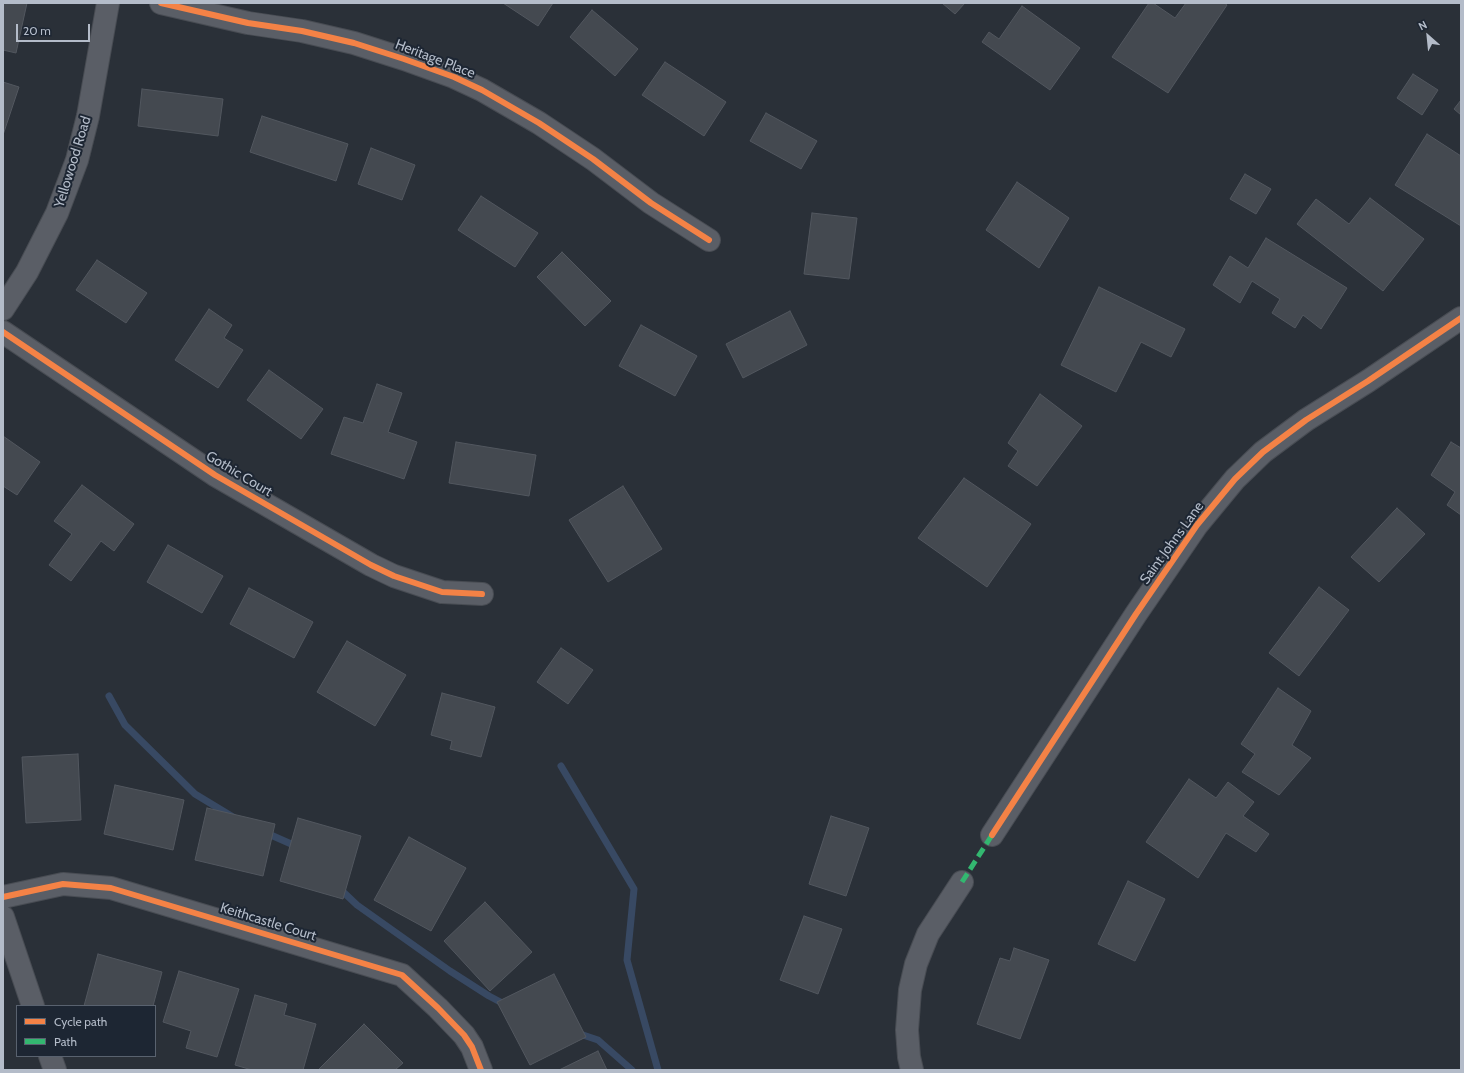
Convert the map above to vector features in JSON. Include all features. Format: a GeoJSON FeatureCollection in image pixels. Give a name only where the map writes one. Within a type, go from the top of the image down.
{"type":"FeatureCollection","features":[{"type":"Feature","properties":{"kind":"street","name":"Yellowood Road"},"geometry":{"type":"LineString","coordinates":[[3,309],[27,272],[57,213],[77,160],[88,116],[108,3]]}},
{"type":"Feature","properties":{"kind":"street","name":"Heritage Place"},"geometry":{"type":"LineString","coordinates":[[161,3],[248,23],[302,31],[354,43],[404,58],[454,77],[482,90],[539,123],[593,159],[651,203],[709,240]]}},
{"type":"Feature","properties":{"kind":"street","name":"Saint Johns Lane"},"geometry":{"type":"LineString","coordinates":[[992,836],[1136,614],[1197,525],[1235,479],[1263,452],[1306,420],[1368,381],[1461,318]]}},
{"type":"Feature","properties":{"kind":"street","name":"Gothic Court"},"geometry":{"type":"LineString","coordinates":[[3,332],[216,475],[371,565],[394,576],[442,592],[482,594]]}},
{"type":"Feature","properties":{"kind":"street"},"geometry":{"type":"LineString","coordinates":[[912,1070],[909,1057],[907,1030],[910,990],[916,964],[928,934],[962,882]]}},
{"type":"Feature","properties":{"kind":"street","name":"Keithcastle Court"},"geometry":{"type":"LineString","coordinates":[[3,897],[63,884],[111,888],[402,975],[438,1008],[464,1035],[472,1047],[481,1070]]}},
{"type":"Feature","properties":{"kind":"street"},"geometry":{"type":"LineString","coordinates":[[3,917],[33,1005]]}},
{"type":"Feature","properties":{"kind":"street"},"geometry":{"type":"LineString","coordinates":[[50,1057],[55,1070]]}},
{"type":"Feature","properties":{"kind":"building"},"geometry":{"type":"Polygon","coordinates":[[[3,3],[27,3],[16,53],[3,50],[3,3]]]}},
{"type":"Feature","properties":{"kind":"building"},"geometry":{"type":"Polygon","coordinates":[[[503,3],[553,3],[538,26],[503,3]]]}},
{"type":"Feature","properties":{"kind":"building"},"geometry":{"type":"Polygon","coordinates":[[[942,3],[965,3],[955,14],[942,3]]]}},
{"type":"Feature","properties":{"kind":"building"},"geometry":{"type":"Polygon","coordinates":[[[1149,3],[1153,3],[1175,18],[1186,3],[1224,3],[1227,5],[1168,93],[1112,57],[1149,3]]]}},
{"type":"Feature","properties":{"kind":"building"},"geometry":{"type":"Polygon","coordinates":[[[1022,6],[1080,48],[1050,90],[982,42],[989,32],[999,39],[1022,6]]]}},
{"type":"Feature","properties":{"kind":"building"},"geometry":{"type":"Polygon","coordinates":[[[592,10],[638,49],[615,76],[570,37],[592,10]]]}},
{"type":"Feature","properties":{"kind":"building"},"geometry":{"type":"Polygon","coordinates":[[[665,62],[726,102],[704,136],[642,95],[665,62]]]}},
{"type":"Feature","properties":{"kind":"building"},"geometry":{"type":"Polygon","coordinates":[[[1413,74],[1438,90],[1422,115],[1397,98],[1413,74]]]}},
{"type":"Feature","properties":{"kind":"building"},"geometry":{"type":"Polygon","coordinates":[[[3,82],[19,87],[3,135],[3,82]]]}},
{"type":"Feature","properties":{"kind":"building"},"geometry":{"type":"Polygon","coordinates":[[[142,89],[223,99],[218,136],[138,126],[142,89]]]}},
{"type":"Feature","properties":{"kind":"building"},"geometry":{"type":"Polygon","coordinates":[[[1461,100],[1461,115],[1454,109],[1461,100]]]}},
{"type":"Feature","properties":{"kind":"building"},"geometry":{"type":"Polygon","coordinates":[[[766,113],[817,141],[801,169],[750,141],[766,113]]]}},
{"type":"Feature","properties":{"kind":"building"},"geometry":{"type":"Polygon","coordinates":[[[262,116],[348,144],[336,181],[250,152],[262,116]]]}},
{"type":"Feature","properties":{"kind":"building"},"geometry":{"type":"Polygon","coordinates":[[[1427,134],[1461,156],[1461,226],[1395,185],[1427,134]]]}},
{"type":"Feature","properties":{"kind":"building"},"geometry":{"type":"Polygon","coordinates":[[[371,148],[415,165],[402,200],[358,184],[371,148]]]}},
{"type":"Feature","properties":{"kind":"building"},"geometry":{"type":"Polygon","coordinates":[[[1245,174],[1271,189],[1256,214],[1230,199],[1245,174]]]}},
{"type":"Feature","properties":{"kind":"building"},"geometry":{"type":"Polygon","coordinates":[[[1017,182],[1069,218],[1039,268],[986,230],[1017,182]]]}},
{"type":"Feature","properties":{"kind":"building"},"geometry":{"type":"Polygon","coordinates":[[[481,196],[538,233],[515,267],[458,230],[481,196]]]}},
{"type":"Feature","properties":{"kind":"building"},"geometry":{"type":"Polygon","coordinates":[[[1370,198],[1424,239],[1383,291],[1297,224],[1316,199],[1349,224],[1370,198]]]}},
{"type":"Feature","properties":{"kind":"building"},"geometry":{"type":"Polygon","coordinates":[[[812,213],[857,218],[849,279],[804,274],[812,213]]]}},
{"type":"Feature","properties":{"kind":"building"},"geometry":{"type":"Polygon","coordinates":[[[1266,238],[1347,288],[1321,329],[1303,315],[1295,328],[1272,313],[1280,299],[1252,281],[1240,303],[1213,285],[1230,256],[1248,268],[1266,238]]]}},
{"type":"Feature","properties":{"kind":"building"},"geometry":{"type":"Polygon","coordinates":[[[562,252],[611,301],[585,326],[537,277],[562,252]]]}},
{"type":"Feature","properties":{"kind":"building"},"geometry":{"type":"Polygon","coordinates":[[[97,260],[147,293],[126,323],[76,290],[97,260]]]}},
{"type":"Feature","properties":{"kind":"building"},"geometry":{"type":"Polygon","coordinates":[[[1099,287],[1185,329],[1171,357],[1141,342],[1116,392],[1061,365],[1099,287]]]}},
{"type":"Feature","properties":{"kind":"building"},"geometry":{"type":"Polygon","coordinates":[[[209,309],[232,325],[224,338],[243,350],[218,388],[175,360],[209,309]]]}},
{"type":"Feature","properties":{"kind":"building"},"geometry":{"type":"Polygon","coordinates":[[[790,311],[807,345],[743,378],[726,344],[790,311]]]}},
{"type":"Feature","properties":{"kind":"building"},"geometry":{"type":"Polygon","coordinates":[[[641,325],[697,356],[675,396],[619,366],[641,325]]]}},
{"type":"Feature","properties":{"kind":"building"},"geometry":{"type":"Polygon","coordinates":[[[269,370],[323,409],[301,439],[247,400],[269,370]]]}},
{"type":"Feature","properties":{"kind":"building"},"geometry":{"type":"Polygon","coordinates":[[[377,384],[402,393],[388,432],[417,442],[404,479],[331,454],[344,417],[363,423],[377,384]]]}},
{"type":"Feature","properties":{"kind":"building"},"geometry":{"type":"Polygon","coordinates":[[[1040,394],[1082,426],[1037,486],[1008,466],[1018,451],[1008,443],[1040,394]]]}},
{"type":"Feature","properties":{"kind":"building"},"geometry":{"type":"Polygon","coordinates":[[[3,436],[40,462],[17,495],[3,486],[3,436]]]}},
{"type":"Feature","properties":{"kind":"building"},"geometry":{"type":"Polygon","coordinates":[[[456,442],[536,455],[529,496],[449,483],[456,442]]]}},
{"type":"Feature","properties":{"kind":"building"},"geometry":{"type":"Polygon","coordinates":[[[1451,442],[1461,448],[1461,515],[1447,505],[1455,492],[1431,475],[1451,442]]]}},
{"type":"Feature","properties":{"kind":"building"},"geometry":{"type":"Polygon","coordinates":[[[964,478],[1031,524],[987,587],[918,538],[964,478]]]}},
{"type":"Feature","properties":{"kind":"building"},"geometry":{"type":"Polygon","coordinates":[[[82,485],[134,524],[114,551],[101,541],[71,581],[49,565],[72,534],[54,521],[82,485]]]}},
{"type":"Feature","properties":{"kind":"building"},"geometry":{"type":"Polygon","coordinates":[[[623,486],[662,549],[608,582],[569,520],[623,486]]]}},
{"type":"Feature","properties":{"kind":"building"},"geometry":{"type":"Polygon","coordinates":[[[1397,508],[1425,534],[1379,582],[1351,557],[1397,508]]]}},
{"type":"Feature","properties":{"kind":"building"},"geometry":{"type":"Polygon","coordinates":[[[168,545],[223,576],[202,613],[147,582],[168,545]]]}},
{"type":"Feature","properties":{"kind":"building"},"geometry":{"type":"Polygon","coordinates":[[[1319,587],[1349,610],[1299,676],[1269,653],[1319,587]]]}},
{"type":"Feature","properties":{"kind":"building"},"geometry":{"type":"Polygon","coordinates":[[[249,588],[313,622],[294,658],[230,624],[249,588]]]}},
{"type":"Feature","properties":{"kind":"building"},"geometry":{"type":"Polygon","coordinates":[[[347,641],[406,675],[375,726],[317,692],[347,641]]]}},
{"type":"Feature","properties":{"kind":"building"},"geometry":{"type":"Polygon","coordinates":[[[561,648],[593,670],[568,704],[537,682],[561,648]]]}},
{"type":"Feature","properties":{"kind":"building"},"geometry":{"type":"Polygon","coordinates":[[[1278,688],[1311,711],[1292,745],[1311,758],[1279,795],[1242,772],[1255,754],[1241,744],[1278,688]]]}},
{"type":"Feature","properties":{"kind":"building"},"geometry":{"type":"Polygon","coordinates":[[[442,693],[495,707],[481,757],[450,749],[452,741],[431,735],[442,693]]]}},
{"type":"Feature","properties":{"kind":"building"},"geometry":{"type":"Polygon","coordinates":[[[78,754],[81,820],[26,823],[22,757],[78,754]]]}},
{"type":"Feature","properties":{"kind":"building"},"geometry":{"type":"Polygon","coordinates":[[[1189,779],[1216,798],[1228,782],[1254,802],[1243,816],[1269,834],[1256,852],[1226,833],[1198,878],[1146,842],[1189,779]]]}},
{"type":"Feature","properties":{"kind":"building"},"geometry":{"type":"Polygon","coordinates":[[[115,785],[184,800],[173,850],[104,834],[115,785]]]}},
{"type":"Feature","properties":{"kind":"building"},"geometry":{"type":"Polygon","coordinates":[[[207,808],[275,824],[263,876],[195,860],[207,808]]]}},
{"type":"Feature","properties":{"kind":"building"},"geometry":{"type":"Polygon","coordinates":[[[831,816],[869,828],[846,896],[809,884],[831,816]]]}},
{"type":"Feature","properties":{"kind":"building"},"geometry":{"type":"Polygon","coordinates":[[[298,818],[361,836],[343,899],[280,881],[298,818]]]}},
{"type":"Feature","properties":{"kind":"building"},"geometry":{"type":"Polygon","coordinates":[[[409,837],[466,868],[431,931],[374,900],[409,837]]]}},
{"type":"Feature","properties":{"kind":"building"},"geometry":{"type":"Polygon","coordinates":[[[1128,881],[1165,899],[1135,961],[1098,944],[1128,881]]]}},
{"type":"Feature","properties":{"kind":"building"},"geometry":{"type":"Polygon","coordinates":[[[485,902],[532,952],[490,991],[444,941],[485,902]]]}},
{"type":"Feature","properties":{"kind":"building"},"geometry":{"type":"Polygon","coordinates":[[[804,916],[842,929],[818,994],[780,980],[804,916]]]}},
{"type":"Feature","properties":{"kind":"building"},"geometry":{"type":"Polygon","coordinates":[[[1014,948],[1049,960],[1020,1039],[977,1024],[1000,958],[1010,961],[1014,948]]]}},
{"type":"Feature","properties":{"kind":"building"},"geometry":{"type":"Polygon","coordinates":[[[98,954],[162,972],[153,1005],[84,1005],[98,954]]]}},
{"type":"Feature","properties":{"kind":"building"},"geometry":{"type":"Polygon","coordinates":[[[179,971],[239,989],[217,1057],[186,1048],[191,1031],[163,1022],[179,971]]]}},
{"type":"Feature","properties":{"kind":"building"},"geometry":{"type":"Polygon","coordinates":[[[554,974],[586,1037],[530,1065],[497,1002],[554,974]]]}},
{"type":"Feature","properties":{"kind":"building"},"geometry":{"type":"Polygon","coordinates":[[[255,995],[287,1004],[284,1015],[316,1024],[303,1070],[252,1070],[235,1065],[255,995]]]}},
{"type":"Feature","properties":{"kind":"building"},"geometry":{"type":"Polygon","coordinates":[[[364,1024],[403,1063],[395,1070],[318,1070],[364,1024]]]}},
{"type":"Feature","properties":{"kind":"building"},"geometry":{"type":"Polygon","coordinates":[[[598,1051],[607,1070],[559,1070],[598,1051]]]}},
{"type":"Feature","properties":{"kind":"waterway"},"geometry":{"type":"LineString","coordinates":[[109,696],[125,725],[195,794],[233,817]]}},
{"type":"Feature","properties":{"kind":"waterway"},"geometry":{"type":"LineString","coordinates":[[561,766],[634,889],[627,960],[658,1070]]}},
{"type":"Feature","properties":{"kind":"waterway"},"geometry":{"type":"LineString","coordinates":[[264,832],[298,847]]}},
{"type":"Feature","properties":{"kind":"waterway"},"geometry":{"type":"LineString","coordinates":[[338,887],[357,905],[450,971],[506,1005]]}},
{"type":"Feature","properties":{"kind":"waterway"},"geometry":{"type":"LineString","coordinates":[[577,1033],[598,1040],[632,1070]]}},
{"type":"Feature","properties":{"kind":"marked path"},"geometry":{"type":"LineString","coordinates":[[962,882],[992,835]]}},
{"type":"Feature","properties":{"kind":"cycle path"},"geometry":{"type":"LineString","coordinates":[[161,3],[248,23],[302,31],[354,43],[454,77],[482,90],[539,123],[593,159],[651,203],[709,240]]}},
{"type":"Feature","properties":{"kind":"cycle path"},"geometry":{"type":"LineString","coordinates":[[992,835],[1136,614],[1197,525],[1235,479],[1263,452],[1306,420],[1368,381],[1461,318]]}},
{"type":"Feature","properties":{"kind":"cycle path"},"geometry":{"type":"LineString","coordinates":[[3,332],[215,475],[371,565],[394,576],[442,592],[482,594]]}},
{"type":"Feature","properties":{"kind":"cycle path"},"geometry":{"type":"LineString","coordinates":[[3,897],[63,884],[111,888],[402,975],[438,1008],[464,1035],[472,1047],[481,1070]]}}]}
